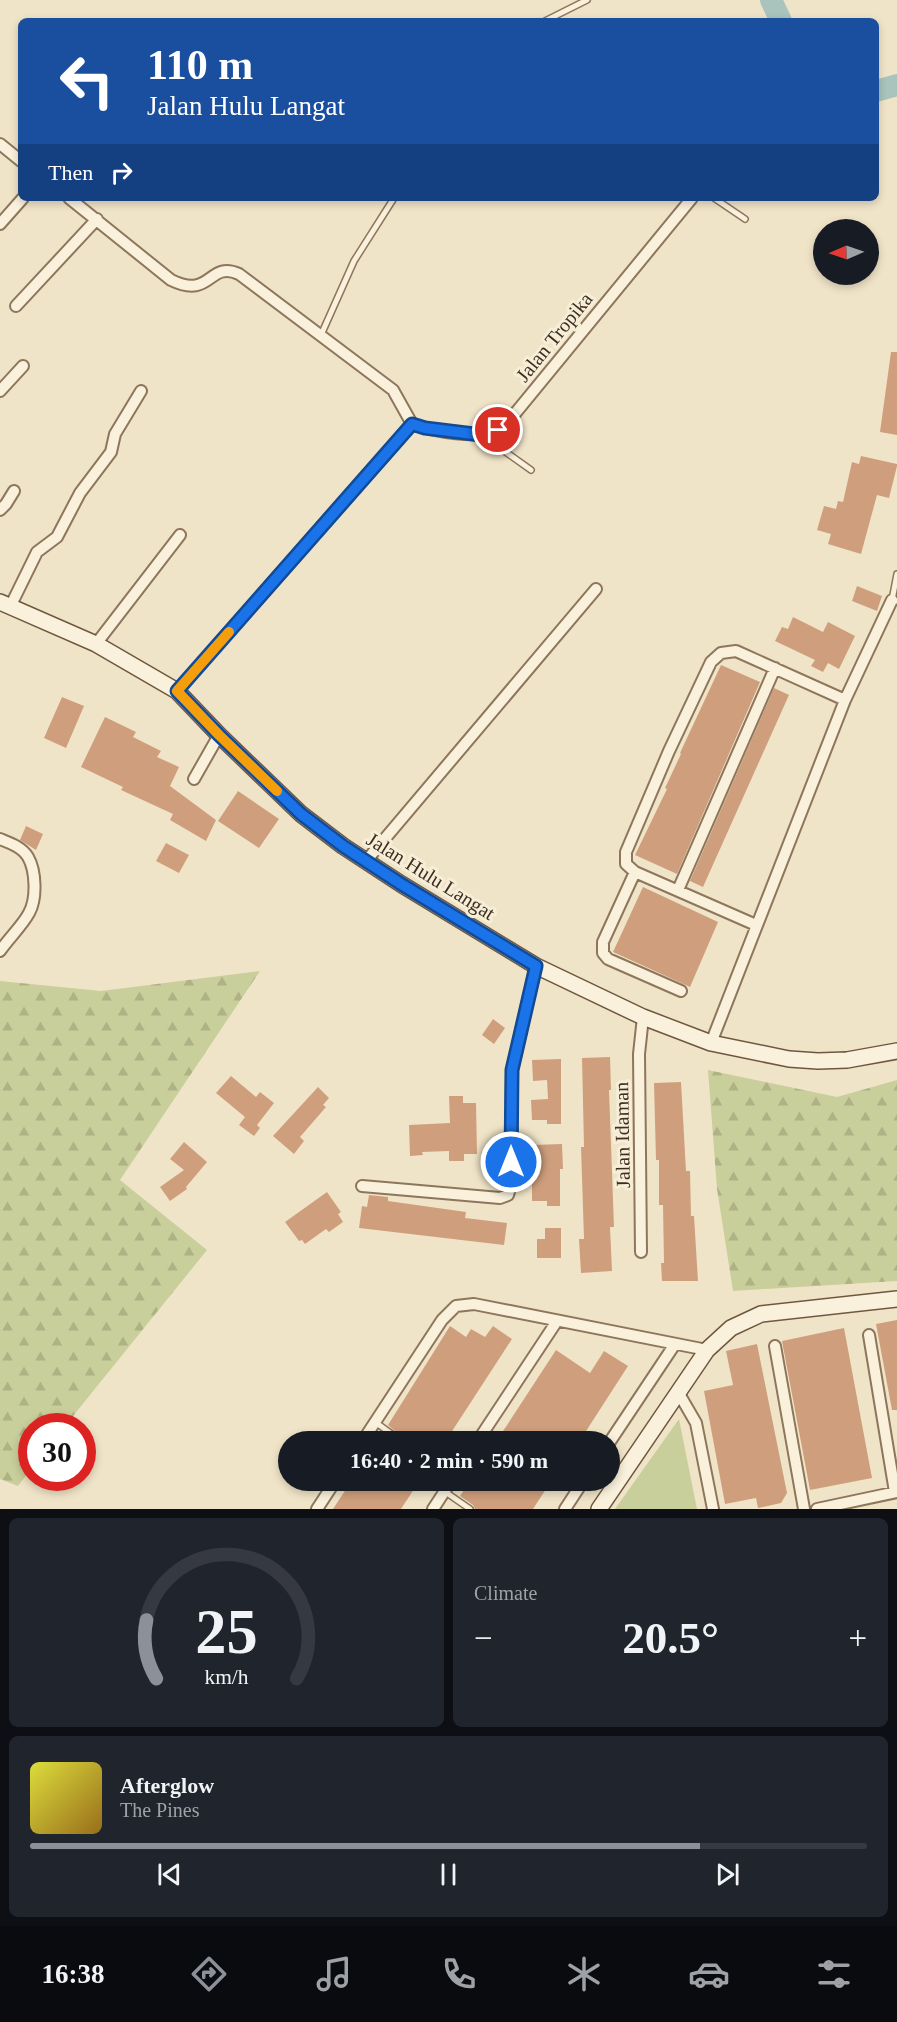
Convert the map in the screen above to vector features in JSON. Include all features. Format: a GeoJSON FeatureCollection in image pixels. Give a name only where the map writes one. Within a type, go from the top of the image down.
{"type":"FeatureCollection","features":[{"type":"Feature","properties":{"kind":"main road","name":"Jalan Hulu Langat"},"geometry":{"type":"LineString","coordinates":[[5,604],[96,644],[177,691],[301,814],[366,861],[536,966],[643,1017],[711,1044],[789,1059],[818,1061],[847,1060],[897,1051]]}},
{"type":"Feature","properties":{"kind":"main road"},"geometry":{"type":"LineString","coordinates":[[599,1509],[706,1350],[731,1328],[762,1314],[897,1299]]}},
{"type":"Feature","properties":{"kind":"street"},"geometry":{"type":"LineString","coordinates":[[0,144],[18,159]]}},
{"type":"Feature","properties":{"kind":"street"},"geometry":{"type":"LineString","coordinates":[[0,224],[20,201]]}},
{"type":"Feature","properties":{"kind":"street"},"geometry":{"type":"LineString","coordinates":[[73,201],[171,280],[192,287],[199,286],[220,271],[233,271],[393,390],[412,424],[425,428],[482,435],[490,432]]}},
{"type":"Feature","properties":{"kind":"street","name":"Jalan Tropika"},"geometry":{"type":"LineString","coordinates":[[490,432],[498,430],[513,416],[690,201]]}},
{"type":"Feature","properties":{"kind":"street"},"geometry":{"type":"LineString","coordinates":[[16,306],[97,219]]}},
{"type":"Feature","properties":{"kind":"street"},"geometry":{"type":"LineString","coordinates":[[0,391],[23,366]]}},
{"type":"Feature","properties":{"kind":"street"},"geometry":{"type":"LineString","coordinates":[[5,604],[38,552],[57,537],[80,493],[111,452],[115,434],[141,391]]}},
{"type":"Feature","properties":{"kind":"street"},"geometry":{"type":"LineString","coordinates":[[177,691],[412,424]]}},
{"type":"Feature","properties":{"kind":"street"},"geometry":{"type":"LineString","coordinates":[[0,510],[14,491]]}},
{"type":"Feature","properties":{"kind":"street"},"geometry":{"type":"LineString","coordinates":[[96,644],[180,535]]}},
{"type":"Feature","properties":{"kind":"street"},"geometry":{"type":"LineString","coordinates":[[366,861],[596,589]]}},
{"type":"Feature","properties":{"kind":"street"},"geometry":{"type":"LineString","coordinates":[[711,1044],[845,700],[894,601]]}},
{"type":"Feature","properties":{"kind":"street"},"geometry":{"type":"LineString","coordinates":[[756,925],[635,872],[626,864],[626,852],[669,751],[711,662],[721,652],[736,651],[845,700]]}},
{"type":"Feature","properties":{"kind":"street"},"geometry":{"type":"LineString","coordinates":[[678,890],[775,668]]}},
{"type":"Feature","properties":{"kind":"street"},"geometry":{"type":"LineString","coordinates":[[194,779],[219,735]]}},
{"type":"Feature","properties":{"kind":"street"},"geometry":{"type":"LineString","coordinates":[[0,839],[16,846],[27,857],[32,872],[34,891],[31,911],[0,951]]}},
{"type":"Feature","properties":{"kind":"street"},"geometry":{"type":"LineString","coordinates":[[635,872],[603,942],[603,953],[608,959],[681,991]]}},
{"type":"Feature","properties":{"kind":"street"},"geometry":{"type":"LineString","coordinates":[[362,1186],[500,1198],[508,1195],[511,1185],[512,1070],[536,966]]}},
{"type":"Feature","properties":{"kind":"street","name":"Jalan Idaman"},"geometry":{"type":"LineString","coordinates":[[641,1252],[639,1053],[643,1017]]}},
{"type":"Feature","properties":{"kind":"street"},"geometry":{"type":"LineString","coordinates":[[369,1431],[442,1320],[456,1306],[474,1304],[706,1350]]}},
{"type":"Feature","properties":{"kind":"street"},"geometry":{"type":"LineString","coordinates":[[484,1431],[557,1320]]}},
{"type":"Feature","properties":{"kind":"street"},"geometry":{"type":"LineString","coordinates":[[817,1509],[896,1492],[869,1335]]}},
{"type":"Feature","properties":{"kind":"street"},"geometry":{"type":"LineString","coordinates":[[617,1431],[675,1344]]}},
{"type":"Feature","properties":{"kind":"street"},"geometry":{"type":"LineString","coordinates":[[775,1346],[804,1509]]}},
{"type":"Feature","properties":{"kind":"street"},"geometry":{"type":"LineString","coordinates":[[678,1392],[696,1423],[713,1509]]}},
{"type":"Feature","properties":{"kind":"street"},"geometry":{"type":"LineString","coordinates":[[317,1509],[329,1491]]}},
{"type":"Feature","properties":{"kind":"street"},"geometry":{"type":"LineString","coordinates":[[433,1509],[444,1491]]}},
{"type":"Feature","properties":{"kind":"street"},"geometry":{"type":"LineString","coordinates":[[565,1509],[577,1491]]}},
{"type":"Feature","properties":{"kind":"lane"},"geometry":{"type":"LineString","coordinates":[[551,18],[587,0]]}},
{"type":"Feature","properties":{"kind":"lane"},"geometry":{"type":"LineString","coordinates":[[321,335],[354,261],[392,201]]}},
{"type":"Feature","properties":{"kind":"lane"},"geometry":{"type":"LineString","coordinates":[[718,201],[745,219]]}},
{"type":"Feature","properties":{"kind":"lane"},"geometry":{"type":"LineString","coordinates":[[490,432],[500,448],[531,470]]}},
{"type":"Feature","properties":{"kind":"lane"},"geometry":{"type":"LineString","coordinates":[[894,601],[897,574]]}},
{"type":"Feature","properties":{"kind":"lane"},"geometry":{"type":"LineString","coordinates":[[375,1422],[388,1431]]}},
{"type":"Feature","properties":{"kind":"lane"},"geometry":{"type":"LineString","coordinates":[[444,1491],[470,1509]]}},
{"type":"Feature","properties":{"kind":"green space"},"geometry":{"type":"Polygon","coordinates":[[[260,971],[120,1180],[207,1250],[75,1413],[18,1413],[18,1486],[0,1479],[0,981],[101,991],[260,971]]]}},
{"type":"Feature","properties":{"kind":"green space"},"geometry":{"type":"Polygon","coordinates":[[[708,1070],[837,1097],[897,1080],[897,1281],[733,1291],[717,1189],[708,1070]]]}},
{"type":"Feature","properties":{"kind":"green space"},"geometry":{"type":"Polygon","coordinates":[[[679,1419],[697,1509],[615,1509],[679,1419]]]}},
{"type":"Feature","properties":{"kind":"building"},"geometry":{"type":"Polygon","coordinates":[[[891,352],[897,352],[897,435],[880,432],[891,352]]]}},
{"type":"Feature","properties":{"kind":"building"},"geometry":{"type":"Polygon","coordinates":[[[861,456],[897,464],[897,466],[889,498],[877,495],[861,554],[828,544],[831,534],[817,530],[824,506],[836,509],[838,501],[843,502],[852,462],[859,464],[861,456]]]}},
{"type":"Feature","properties":{"kind":"building"},"geometry":{"type":"Polygon","coordinates":[[[857,586],[882,596],[877,611],[852,601],[857,586]]]}},
{"type":"Feature","properties":{"kind":"building"},"geometry":{"type":"Polygon","coordinates":[[[793,617],[823,632],[828,622],[855,636],[839,669],[828,663],[823,672],[811,666],[815,660],[775,641],[782,627],[788,629],[793,617]]]}},
{"type":"Feature","properties":{"kind":"building"},"geometry":{"type":"Polygon","coordinates":[[[721,665],[760,682],[677,874],[635,855],[667,789],[665,788],[680,753],[721,665]]]}},
{"type":"Feature","properties":{"kind":"building"},"geometry":{"type":"Polygon","coordinates":[[[774,688],[789,695],[703,887],[690,881],[774,688]]]}},
{"type":"Feature","properties":{"kind":"building"},"geometry":{"type":"Polygon","coordinates":[[[62,697],[84,706],[66,748],[44,738],[62,697]]]}},
{"type":"Feature","properties":{"kind":"building"},"geometry":{"type":"Polygon","coordinates":[[[105,717],[136,732],[133,737],[161,751],[157,757],[179,767],[170,786],[216,820],[206,841],[170,820],[173,814],[121,790],[123,787],[81,767],[105,717]]]}},
{"type":"Feature","properties":{"kind":"building"},"geometry":{"type":"Polygon","coordinates":[[[238,791],[279,819],[259,848],[218,821],[238,791]]]}},
{"type":"Feature","properties":{"kind":"building"},"geometry":{"type":"Polygon","coordinates":[[[26,826],[43,834],[36,850],[20,840],[26,826]]]}},
{"type":"Feature","properties":{"kind":"building"},"geometry":{"type":"Polygon","coordinates":[[[166,843],[189,855],[179,873],[156,861],[166,843]]]}},
{"type":"Feature","properties":{"kind":"building"},"geometry":{"type":"Polygon","coordinates":[[[643,887],[718,922],[690,987],[613,952],[643,887]]]}},
{"type":"Feature","properties":{"kind":"building"},"geometry":{"type":"Polygon","coordinates":[[[493,1019],[505,1028],[494,1044],[482,1035],[493,1019]]]}},
{"type":"Feature","properties":{"kind":"building"},"geometry":{"type":"Polygon","coordinates":[[[610,1057],[614,1227],[610,1227],[612,1271],[581,1273],[579,1239],[584,1239],[581,1147],[584,1147],[582,1058],[610,1057]]]}},
{"type":"Feature","properties":{"kind":"building"},"geometry":{"type":"Polygon","coordinates":[[[561,1059],[561,1124],[547,1124],[547,1120],[532,1120],[531,1100],[548,1099],[547,1080],[533,1081],[532,1060],[561,1059]]]}},
{"type":"Feature","properties":{"kind":"building"},"geometry":{"type":"Polygon","coordinates":[[[231,1076],[256,1097],[260,1092],[274,1103],[257,1125],[260,1128],[254,1136],[239,1125],[245,1117],[216,1093],[231,1076]]]}},
{"type":"Feature","properties":{"kind":"building"},"geometry":{"type":"Polygon","coordinates":[[[681,1082],[686,1171],[690,1171],[691,1216],[694,1216],[698,1281],[662,1281],[663,1205],[659,1205],[659,1160],[656,1160],[654,1083],[681,1082]]]}},
{"type":"Feature","properties":{"kind":"building"},"geometry":{"type":"Polygon","coordinates":[[[318,1087],[329,1098],[323,1105],[326,1107],[300,1137],[304,1141],[294,1154],[273,1136],[318,1087]]]}},
{"type":"Feature","properties":{"kind":"building"},"geometry":{"type":"Polygon","coordinates":[[[449,1096],[463,1096],[463,1103],[476,1103],[477,1154],[464,1154],[464,1161],[449,1161],[449,1151],[422,1152],[423,1155],[410,1156],[409,1125],[450,1123],[449,1096]]]}},
{"type":"Feature","properties":{"kind":"building"},"geometry":{"type":"Polygon","coordinates":[[[184,1142],[207,1162],[186,1187],[187,1189],[170,1201],[160,1187],[184,1170],[170,1159],[184,1142]]]}},
{"type":"Feature","properties":{"kind":"building"},"geometry":{"type":"Polygon","coordinates":[[[562,1144],[563,1169],[560,1169],[560,1206],[547,1206],[547,1201],[532,1201],[532,1181],[534,1181],[532,1145],[562,1144]]]}},
{"type":"Feature","properties":{"kind":"building"},"geometry":{"type":"Polygon","coordinates":[[[327,1192],[341,1212],[338,1214],[343,1222],[329,1232],[326,1229],[305,1244],[302,1240],[299,1241],[285,1222],[327,1192]]]}},
{"type":"Feature","properties":{"kind":"building"},"geometry":{"type":"Polygon","coordinates":[[[369,1195],[388,1197],[388,1201],[466,1212],[465,1218],[507,1223],[504,1245],[359,1228],[362,1206],[367,1207],[369,1195]]]}},
{"type":"Feature","properties":{"kind":"building"},"geometry":{"type":"Polygon","coordinates":[[[545,1228],[561,1228],[561,1258],[537,1258],[537,1239],[545,1239],[545,1228]]]}},
{"type":"Feature","properties":{"kind":"building"},"geometry":{"type":"Polygon","coordinates":[[[897,1320],[897,1410],[892,1410],[876,1324],[897,1320]]]}},
{"type":"Feature","properties":{"kind":"building"},"geometry":{"type":"Polygon","coordinates":[[[450,1326],[466,1337],[471,1329],[485,1337],[493,1326],[512,1339],[452,1431],[395,1431],[388,1425],[450,1326]]]}},
{"type":"Feature","properties":{"kind":"building"},"geometry":{"type":"Polygon","coordinates":[[[844,1328],[872,1478],[810,1490],[782,1341],[844,1328]]]}},
{"type":"Feature","properties":{"kind":"building"},"geometry":{"type":"Polygon","coordinates":[[[757,1344],[787,1493],[781,1503],[758,1508],[756,1498],[725,1504],[704,1391],[733,1385],[726,1351],[757,1344]]]}},
{"type":"Feature","properties":{"kind":"building"},"geometry":{"type":"Polygon","coordinates":[[[556,1350],[590,1373],[604,1351],[628,1366],[586,1431],[503,1431],[556,1350]]]}},
{"type":"Feature","properties":{"kind":"building"},"geometry":{"type":"Polygon","coordinates":[[[345,1491],[413,1491],[401,1509],[333,1509],[345,1491]]]}},
{"type":"Feature","properties":{"kind":"building"},"geometry":{"type":"Polygon","coordinates":[[[463,1491],[545,1491],[533,1509],[475,1509],[460,1496],[463,1491]]]}},
{"type":"Feature","properties":{"kind":"waterway"},"geometry":{"type":"LineString","coordinates":[[771,0],[780,18]]}},
{"type":"Feature","properties":{"kind":"waterway"},"geometry":{"type":"LineString","coordinates":[[879,90],[897,85]]}},
{"type":"Feature","properties":{"kind":"slow traffic"},"geometry":{"type":"LineString","coordinates":[[229,632],[177,691],[277,791]]}},
{"type":"Feature","properties":{"kind":"route"},"geometry":{"type":"LineString","coordinates":[[498,430],[482,435],[425,428],[412,424],[177,691],[301,814],[343,846],[401,884],[536,966],[512,1070],[511,1162]]}}]}
